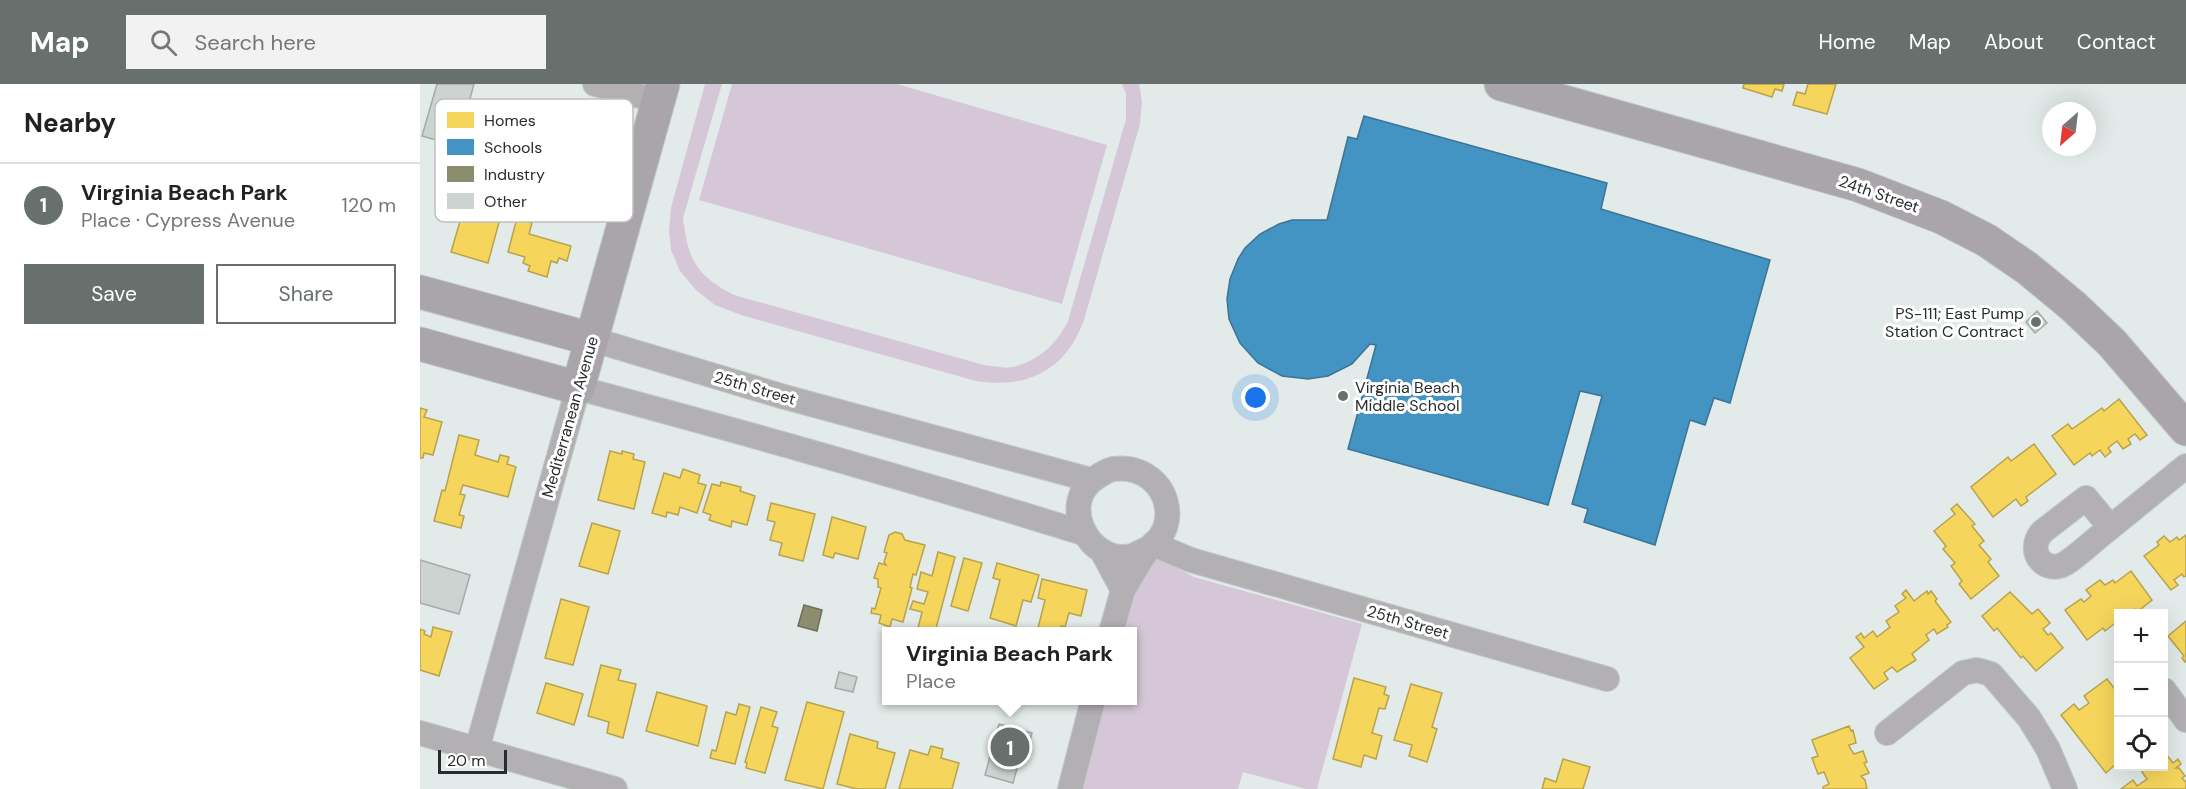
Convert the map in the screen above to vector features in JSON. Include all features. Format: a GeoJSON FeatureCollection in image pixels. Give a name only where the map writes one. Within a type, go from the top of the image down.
{"type":"FeatureCollection","features":[{"type":"Feature","properties":{"kind":"street"},"geometry":{"type":"LineString","coordinates":[[595,84],[660,93]]}},
{"type":"Feature","properties":{"kind":"street","name":"24th Street"},"geometry":{"type":"LineString","coordinates":[[1501,84],[1858,185],[1941,217],[1986,240],[2027,267],[2073,306],[2112,342],[2186,429]]}},
{"type":"Feature","properties":{"kind":"street","name":"Mediterranean Avenue"},"geometry":{"type":"LineString","coordinates":[[633,189],[660,93]]}},
{"type":"Feature","properties":{"kind":"street","name":"Mediterranean Avenue"},"geometry":{"type":"LineString","coordinates":[[477,749],[624,222]]}},
{"type":"Feature","properties":{"kind":"street","name":"25th Street"},"geometry":{"type":"LineString","coordinates":[[420,292],[591,339],[781,396],[1091,480],[1109,470],[1124,467],[1142,472],[1158,485],[1165,498],[1174,537],[1186,551],[1210,565]]}},
{"type":"Feature","properties":{"kind":"street"},"geometry":{"type":"LineString","coordinates":[[420,344],[907,478],[1083,532]]}},
{"type":"Feature","properties":{"kind":"street"},"geometry":{"type":"LineString","coordinates":[[2110,527],[2186,466]]}},
{"type":"Feature","properties":{"kind":"street"},"geometry":{"type":"LineString","coordinates":[[1091,480],[1082,492],[1078,518],[1089,542],[1101,551],[1116,556],[1131,556],[1151,546]]}},
{"type":"Feature","properties":{"kind":"street"},"geometry":{"type":"LineString","coordinates":[[1112,627],[1123,590],[1165,528],[1168,513]]}},
{"type":"Feature","properties":{"kind":"street","name":"25th Street"},"geometry":{"type":"LineString","coordinates":[[1151,546],[1607,679]]}},
{"type":"Feature","properties":{"kind":"street"},"geometry":{"type":"LineString","coordinates":[[1101,551],[1123,590]]}},
{"type":"Feature","properties":{"kind":"street"},"geometry":{"type":"LineString","coordinates":[[1887,733],[1963,673],[1977,670],[1990,674],[2029,718],[2048,749],[2065,789]]}},
{"type":"Feature","properties":{"kind":"street"},"geometry":{"type":"LineString","coordinates":[[2168,697],[2186,720]]}},
{"type":"Feature","properties":{"kind":"street"},"geometry":{"type":"LineString","coordinates":[[1070,789],[1092,705]]}},
{"type":"Feature","properties":{"kind":"street"},"geometry":{"type":"LineString","coordinates":[[420,733],[615,789]]}},
{"type":"Feature","properties":{"kind":"shaded area"},"geometry":{"type":"Polygon","coordinates":[[[705,84],[722,84],[683,218],[691,256],[702,273],[734,295],[984,365],[1006,368],[1031,361],[1046,350],[1068,321],[1126,119],[1126,94],[1122,84],[1139,84],[1142,101],[1140,124],[1084,320],[1067,352],[1043,372],[1028,378],[995,383],[976,381],[741,315],[715,305],[696,290],[680,271],[671,250],[669,231],[671,208],[705,84]]]}},
{"type":"Feature","properties":{"kind":"shaded area"},"geometry":{"type":"Polygon","coordinates":[[[732,84],[897,84],[1107,145],[1062,304],[699,200],[732,84]]]}},
{"type":"Feature","properties":{"kind":"shaded area"},"geometry":{"type":"Polygon","coordinates":[[[1150,558],[1158,558],[1194,577],[1362,624],[1317,789],[1306,789],[1243,772],[1238,789],[1082,789],[1105,705],[1137,705],[1137,627],[1125,627],[1139,572],[1150,558]]]}},
{"type":"Feature","properties":{"kind":"building: Homes"},"geometry":{"type":"Polygon","coordinates":[[[1744,84],[1784,84],[1782,91],[1775,89],[1772,97],[1743,88],[1744,84]]]}},
{"type":"Feature","properties":{"kind":"building: Homes"},"geometry":{"type":"Polygon","coordinates":[[[1808,84],[1836,84],[1827,114],[1793,105],[1797,92],[1805,94],[1808,84]]]}},
{"type":"Feature","properties":{"kind":"building: Homes"},"geometry":{"type":"Polygon","coordinates":[[[460,222],[499,222],[488,263],[451,252],[460,222]]]}},
{"type":"Feature","properties":{"kind":"building: Homes"},"geometry":{"type":"Polygon","coordinates":[[[516,222],[532,223],[529,234],[571,246],[567,261],[559,258],[557,263],[551,261],[547,277],[528,271],[530,266],[523,263],[525,257],[508,252],[516,222]]]}},
{"type":"Feature","properties":{"kind":"building: Homes"},"geometry":{"type":"Polygon","coordinates":[[[2119,399],[2147,435],[2140,440],[2135,434],[2128,439],[2131,444],[2123,449],[2117,441],[2108,448],[2111,452],[2105,457],[2100,450],[2092,456],[2090,453],[2074,465],[2052,436],[2068,424],[2072,429],[2102,408],[2104,411],[2119,399]]]}},
{"type":"Feature","properties":{"kind":"building: Homes"},"geometry":{"type":"Polygon","coordinates":[[[420,408],[427,410],[424,417],[442,422],[433,455],[424,453],[423,458],[420,458],[420,408]]]}},
{"type":"Feature","properties":{"kind":"building: Homes"},"geometry":{"type":"Polygon","coordinates":[[[459,435],[479,440],[475,455],[498,462],[500,455],[509,457],[507,464],[516,467],[508,497],[463,485],[460,494],[465,495],[459,515],[464,516],[461,528],[434,521],[442,490],[445,491],[459,435]]]}},
{"type":"Feature","properties":{"kind":"building: Homes"},"geometry":{"type":"Polygon","coordinates":[[[2034,444],[2056,474],[2026,497],[2028,501],[2021,506],[2016,499],[1993,517],[1971,487],[2008,457],[2011,461],[2034,444]]]}},
{"type":"Feature","properties":{"kind":"building: Homes"},"geometry":{"type":"Polygon","coordinates":[[[610,451],[634,454],[633,459],[645,462],[634,509],[598,500],[610,451]]]}},
{"type":"Feature","properties":{"kind":"building: Homes"},"geometry":{"type":"Polygon","coordinates":[[[683,469],[700,475],[698,483],[706,485],[697,513],[680,507],[678,515],[667,512],[666,517],[652,513],[664,473],[680,478],[683,469]]]}},
{"type":"Feature","properties":{"kind":"building: Homes"},"geometry":{"type":"Polygon","coordinates":[[[721,482],[741,487],[740,491],[755,496],[747,525],[732,521],[731,527],[709,520],[711,515],[703,512],[712,484],[720,486],[721,482]]]}},
{"type":"Feature","properties":{"kind":"building: Homes"},"geometry":{"type":"Polygon","coordinates":[[[771,503],[815,514],[803,561],[779,555],[782,543],[770,540],[775,522],[767,520],[771,503]]]}},
{"type":"Feature","properties":{"kind":"building: Homes"},"geometry":{"type":"Polygon","coordinates":[[[1957,504],[1975,524],[1972,526],[1984,541],[1979,545],[1991,559],[1988,562],[1999,576],[1971,599],[1959,584],[1962,581],[1951,566],[1955,563],[1943,549],[1946,546],[1934,531],[1955,514],[1951,509],[1957,504]]]}},
{"type":"Feature","properties":{"kind":"building: Homes"},"geometry":{"type":"Polygon","coordinates":[[[832,517],[866,527],[858,559],[835,553],[833,558],[823,555],[832,517]]]}},
{"type":"Feature","properties":{"kind":"building: Homes"},"geometry":{"type":"Polygon","coordinates":[[[592,523],[620,531],[608,574],[579,566],[592,523]]]}},
{"type":"Feature","properties":{"kind":"building: Homes"},"geometry":{"type":"Polygon","coordinates":[[[895,532],[902,534],[905,540],[925,545],[916,575],[913,574],[910,587],[912,588],[903,622],[892,619],[890,627],[879,623],[881,615],[871,613],[872,608],[875,609],[881,588],[878,587],[878,579],[874,578],[879,563],[886,565],[884,562],[887,553],[884,552],[889,535],[895,532]]]}},
{"type":"Feature","properties":{"kind":"building: Homes"},"geometry":{"type":"Polygon","coordinates":[[[2186,535],[2186,576],[2182,574],[2174,580],[2178,585],[2171,590],[2144,556],[2159,545],[2157,542],[2164,536],[2170,542],[2186,535]]]}},
{"type":"Feature","properties":{"kind":"building: Homes"},"geometry":{"type":"Polygon","coordinates":[[[938,552],[955,557],[936,627],[918,627],[922,612],[910,609],[913,601],[924,604],[928,592],[917,589],[921,572],[932,576],[938,552]]]}},
{"type":"Feature","properties":{"kind":"building: Homes"},"geometry":{"type":"Polygon","coordinates":[[[964,558],[982,563],[968,611],[951,606],[964,558]]]}},
{"type":"Feature","properties":{"kind":"building: Homes"},"geometry":{"type":"Polygon","coordinates":[[[997,563],[1039,575],[1031,602],[1023,600],[1016,626],[990,618],[1000,580],[993,578],[997,563]]]}},
{"type":"Feature","properties":{"kind":"building: Homes"},"geometry":{"type":"Polygon","coordinates":[[[2131,571],[2152,600],[2141,609],[2114,609],[2114,624],[2105,631],[2103,628],[2087,640],[2065,610],[2081,599],[2084,602],[2091,596],[2086,590],[2100,580],[2105,585],[2113,580],[2115,583],[2131,571]]]}},
{"type":"Feature","properties":{"kind":"building: Homes"},"geometry":{"type":"Polygon","coordinates":[[[1042,579],[1087,590],[1081,616],[1069,613],[1065,627],[1038,627],[1045,600],[1038,598],[1042,579]]]}},
{"type":"Feature","properties":{"kind":"building: Homes"},"geometry":{"type":"Polygon","coordinates":[[[1906,590],[1914,601],[1927,591],[1928,594],[1931,591],[1937,599],[1935,601],[1951,622],[1947,625],[1948,627],[1937,634],[1934,629],[1926,635],[1929,640],[1912,654],[1916,660],[1897,672],[1892,667],[1884,673],[1888,679],[1874,689],[1850,658],[1864,647],[1856,637],[1861,633],[1864,638],[1873,631],[1877,637],[1890,627],[1886,621],[1899,612],[1895,606],[1906,598],[1902,594],[1906,590]]]}},
{"type":"Feature","properties":{"kind":"building: Homes"},"geometry":{"type":"Polygon","coordinates":[[[2010,592],[2032,614],[2038,609],[2050,623],[2043,629],[2048,635],[2051,633],[2063,648],[2036,671],[2023,656],[2021,658],[1997,628],[1994,631],[1982,616],[2010,592]]]}},
{"type":"Feature","properties":{"kind":"building: Homes"},"geometry":{"type":"Polygon","coordinates":[[[561,599],[589,607],[573,665],[545,658],[561,599]]]}},
{"type":"Feature","properties":{"kind":"building: Homes"},"geometry":{"type":"Polygon","coordinates":[[[2186,621],[2185,662],[2182,658],[2184,656],[2168,636],[2186,621]]]}},
{"type":"Feature","properties":{"kind":"building: Homes"},"geometry":{"type":"Polygon","coordinates":[[[433,627],[452,632],[439,676],[420,670],[420,629],[431,637],[433,627]]]}},
{"type":"Feature","properties":{"kind":"building: Homes"},"geometry":{"type":"Polygon","coordinates":[[[601,665],[621,670],[618,680],[636,684],[623,738],[607,733],[609,722],[588,716],[601,665]]]}},
{"type":"Feature","properties":{"kind":"building: Homes"},"geometry":{"type":"Polygon","coordinates":[[[1354,678],[1386,687],[1384,694],[1389,696],[1385,709],[1379,708],[1372,733],[1382,736],[1376,759],[1364,755],[1361,767],[1333,759],[1354,678]]]}},
{"type":"Feature","properties":{"kind":"building: Homes"},"geometry":{"type":"Polygon","coordinates":[[[2107,679],[2114,688],[2114,766],[2106,773],[2061,715],[2074,704],[2079,710],[2089,703],[2084,696],[2107,679]]]}},
{"type":"Feature","properties":{"kind":"building: Homes"},"geometry":{"type":"Polygon","coordinates":[[[546,683],[583,694],[574,725],[537,713],[546,683]]]}},
{"type":"Feature","properties":{"kind":"building: Homes"},"geometry":{"type":"Polygon","coordinates":[[[1411,684],[1442,693],[1432,727],[1437,729],[1427,762],[1409,756],[1412,745],[1394,740],[1411,684]]]}},
{"type":"Feature","properties":{"kind":"building: Homes"},"geometry":{"type":"Polygon","coordinates":[[[657,692],[707,706],[698,746],[646,731],[657,692]]]}},
{"type":"Feature","properties":{"kind":"building: Homes"},"geometry":{"type":"Polygon","coordinates":[[[807,702],[844,712],[823,789],[785,780],[807,702]]]}},
{"type":"Feature","properties":{"kind":"building: Homes"},"geometry":{"type":"Polygon","coordinates":[[[739,704],[750,707],[735,764],[710,758],[712,750],[716,751],[726,712],[736,715],[739,704]]]}},
{"type":"Feature","properties":{"kind":"building: Homes"},"geometry":{"type":"Polygon","coordinates":[[[761,707],[777,712],[772,726],[778,728],[765,773],[746,768],[747,763],[745,762],[761,707]]]}},
{"type":"Feature","properties":{"kind":"building: Homes"},"geometry":{"type":"Polygon","coordinates":[[[1849,726],[1851,731],[1853,730],[1856,743],[1849,745],[1850,748],[1854,754],[1863,751],[1867,762],[1864,763],[1869,773],[1861,776],[1865,780],[1867,789],[1823,789],[1829,784],[1824,772],[1818,774],[1812,758],[1818,756],[1812,740],[1849,726]]]}},
{"type":"Feature","properties":{"kind":"building: Homes"},"geometry":{"type":"Polygon","coordinates":[[[850,734],[878,742],[877,748],[895,753],[885,789],[857,789],[837,784],[850,734]]]}},
{"type":"Feature","properties":{"kind":"building: Homes"},"geometry":{"type":"Polygon","coordinates":[[[931,746],[943,749],[941,758],[959,763],[952,789],[899,789],[910,750],[928,755],[931,746]]]}},
{"type":"Feature","properties":{"kind":"building: Homes"},"geometry":{"type":"Polygon","coordinates":[[[2168,757],[2173,763],[2178,759],[2181,764],[2176,768],[2179,768],[2185,776],[2182,778],[2186,782],[2186,789],[2121,789],[2133,780],[2137,786],[2147,779],[2142,772],[2168,771],[2168,757]]]}},
{"type":"Feature","properties":{"kind":"building: Homes"},"geometry":{"type":"Polygon","coordinates":[[[1563,759],[1590,767],[1583,789],[1542,789],[1545,778],[1556,782],[1563,759]]]}},
{"type":"Feature","properties":{"kind":"building: Schools"},"geometry":{"type":"Polygon","coordinates":[[[1364,116],[1607,183],[1601,209],[1770,260],[1730,403],[1714,398],[1705,425],[1690,420],[1655,545],[1584,522],[1588,509],[1572,504],[1602,396],[1580,391],[1548,505],[1348,449],[1376,345],[1370,344],[1352,364],[1328,376],[1308,379],[1282,376],[1258,363],[1240,343],[1229,319],[1227,299],[1230,279],[1238,259],[1245,248],[1260,234],[1279,224],[1292,220],[1327,220],[1348,137],[1357,139],[1364,116]]]}},
{"type":"Feature","properties":{"kind":"building: Industry"},"geometry":{"type":"Polygon","coordinates":[[[804,605],[822,610],[817,631],[798,626],[804,605]]]}},
{"type":"Feature","properties":{"kind":"building: Other"},"geometry":{"type":"Polygon","coordinates":[[[437,84],[474,84],[470,99],[435,99],[435,140],[422,136],[437,84]]]}},
{"type":"Feature","properties":{"kind":"building: Other","name":"PS-111; East Pump Station C Contract"},"geometry":{"type":"Polygon","coordinates":[[[2037,311],[2047,323],[2035,333],[2026,322],[2037,311]]]}},
{"type":"Feature","properties":{"kind":"building: Other"},"geometry":{"type":"Polygon","coordinates":[[[420,560],[470,575],[459,614],[420,603],[420,560]]]}},
{"type":"Feature","properties":{"kind":"building: Other"},"geometry":{"type":"Polygon","coordinates":[[[839,672],[857,677],[853,692],[835,688],[839,672]]]}},
{"type":"Feature","properties":{"kind":"building: Other"},"geometry":{"type":"Polygon","coordinates":[[[999,724],[1032,733],[1024,762],[1019,761],[1013,783],[985,775],[999,724]]]}},
{"type":"Feature","properties":{"kind":"place","name":"PS-111; East Pump Station C Contract"},"geometry":{"type":"Point","coordinates":[2036,322]}},
{"type":"Feature","properties":{"kind":"place","name":"Virginia Beach Middle School"},"geometry":{"type":"Point","coordinates":[1343,396]}},
{"type":"Feature","properties":{"kind":"place","name":"Virginia Beach Park"},"geometry":{"type":"Point","coordinates":[1010,747]}}]}
